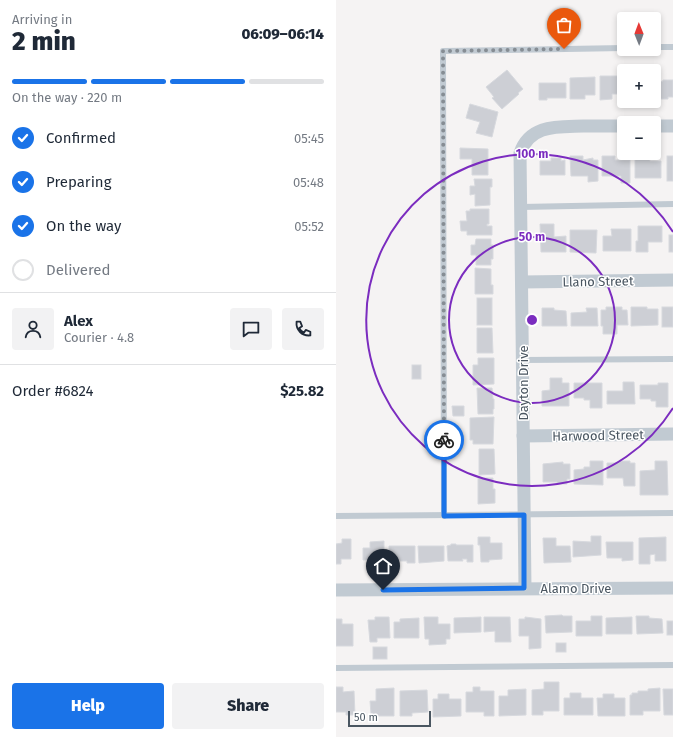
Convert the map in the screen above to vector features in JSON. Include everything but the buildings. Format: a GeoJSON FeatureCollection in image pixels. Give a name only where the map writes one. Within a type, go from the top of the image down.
{"type":"FeatureCollection","features":[{"type":"Feature","properties":{"kind":"street","name":"Dayton Drive"},"geometry":{"type":"LineString","coordinates":[[524,588],[520,153],[523,145],[530,136],[551,127],[617,126]]}},
{"type":"Feature","properties":{"kind":"street"},"geometry":{"type":"LineString","coordinates":[[661,126],[673,126]]}},
{"type":"Feature","properties":{"kind":"street","name":"Llano Street"},"geometry":{"type":"LineString","coordinates":[[522,282],[673,280]]}},
{"type":"Feature","properties":{"kind":"street","name":"Harwood Street"},"geometry":{"type":"LineString","coordinates":[[523,436],[673,434]]}},
{"type":"Feature","properties":{"kind":"street","name":"Alamo Drive"},"geometry":{"type":"LineString","coordinates":[[336,590],[673,588]]}},
{"type":"Feature","properties":{"kind":"lane"},"geometry":{"type":"LineString","coordinates":[[661,47],[673,47]]}},
{"type":"Feature","properties":{"kind":"lane"},"geometry":{"type":"LineString","coordinates":[[444,516],[443,51],[617,48]]}},
{"type":"Feature","properties":{"kind":"lane"},"geometry":{"type":"LineString","coordinates":[[521,207],[673,204]]}},
{"type":"Feature","properties":{"kind":"lane"},"geometry":{"type":"LineString","coordinates":[[522,360],[673,359]]}},
{"type":"Feature","properties":{"kind":"lane"},"geometry":{"type":"LineString","coordinates":[[336,516],[673,513]]}},
{"type":"Feature","properties":{"kind":"lane"},"geometry":{"type":"LineString","coordinates":[[336,668],[673,665]]}},
{"type":"Feature","properties":{"kind":"way so far"},"geometry":{"type":"LineString","coordinates":[[444,440],[443,51],[564,49]]}},
{"type":"Feature","properties":{"kind":"route"},"geometry":{"type":"LineString","coordinates":[[383,590],[524,588],[524,515],[444,516],[444,440]]}}]}
